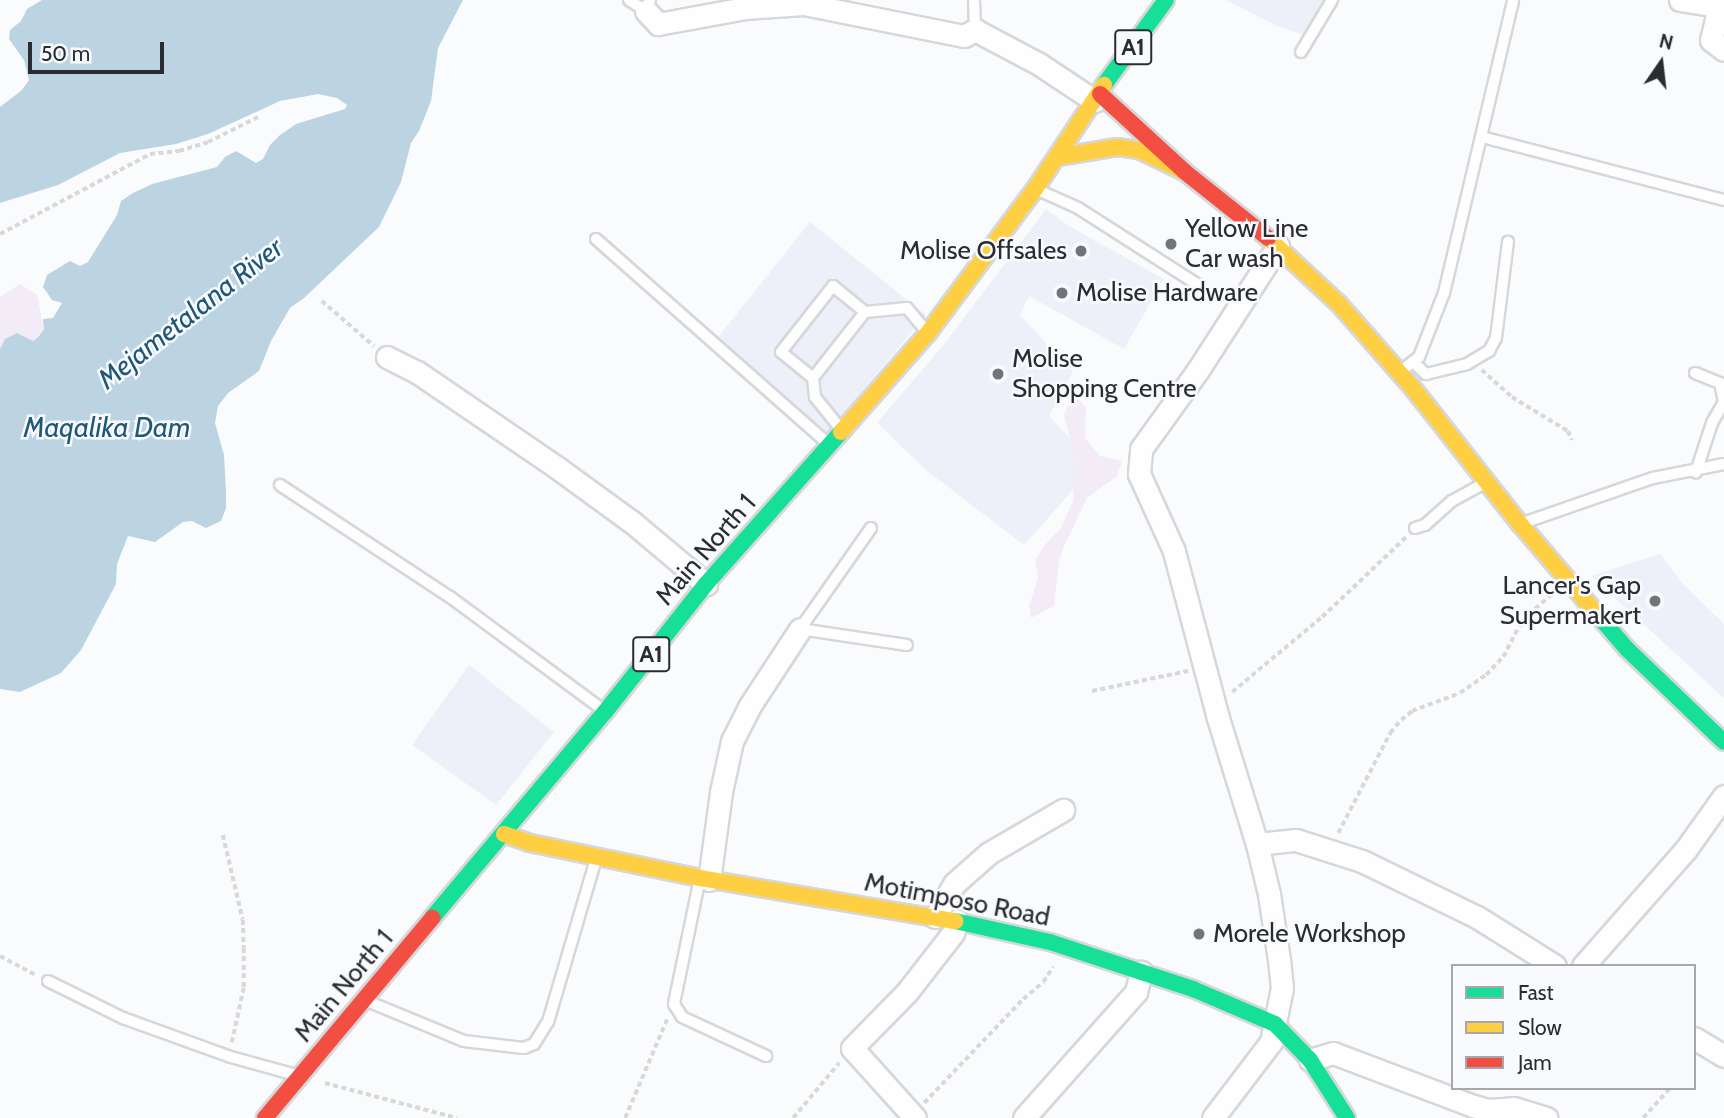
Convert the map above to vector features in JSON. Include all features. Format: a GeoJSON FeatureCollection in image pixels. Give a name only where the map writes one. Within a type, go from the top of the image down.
{"type":"FeatureCollection","features":[{"type":"Feature","properties":{"kind":"main road","name":"Main North 1"},"geometry":{"type":"LineString","coordinates":[[265,1118],[605,712],[706,584],[928,333],[1035,189],[1166,0]]}},
{"type":"Feature","properties":{"kind":"main road"},"geometry":{"type":"LineString","coordinates":[[1097,97],[1278,246],[1339,304],[1399,372],[1565,579],[1627,649],[1724,742]]}},
{"type":"Feature","properties":{"kind":"main road"},"geometry":{"type":"LineString","coordinates":[[1058,156],[1117,147],[1139,150],[1185,172]]}},
{"type":"Feature","properties":{"kind":"main road","name":"Motimposo Road"},"geometry":{"type":"LineString","coordinates":[[504,834],[530,843],[704,879],[957,921],[1066,947],[1141,972],[1235,1004],[1275,1024],[1310,1060],[1347,1118]]}},
{"type":"Feature","properties":{"kind":"street"},"geometry":{"type":"LineString","coordinates":[[1680,0],[1721,3],[1711,40],[1724,50]]}},
{"type":"Feature","properties":{"kind":"street"},"geometry":{"type":"LineString","coordinates":[[642,4],[658,24],[745,8],[804,4],[964,36],[975,30],[1097,97]]}},
{"type":"Feature","properties":{"kind":"street"},"geometry":{"type":"LineString","coordinates":[[1213,1118],[1270,1042],[1282,988],[1269,894],[1257,844],[1218,718],[1174,551],[1139,474],[1141,449],[1198,370],[1278,246]]}},
{"type":"Feature","properties":{"kind":"street"},"geometry":{"type":"LineString","coordinates":[[387,357],[416,372],[559,469],[632,522],[706,584]]}},
{"type":"Feature","properties":{"kind":"street"},"geometry":{"type":"LineString","coordinates":[[704,879],[732,741],[749,707],[800,629]]}},
{"type":"Feature","properties":{"kind":"street"},"geometry":{"type":"LineString","coordinates":[[1585,964],[1686,849],[1724,796]]}},
{"type":"Feature","properties":{"kind":"street"},"geometry":{"type":"LineString","coordinates":[[935,917],[955,883],[989,853],[1063,810]]}},
{"type":"Feature","properties":{"kind":"street"},"geometry":{"type":"LineString","coordinates":[[1257,844],[1296,840],[1430,891],[1552,964]]}},
{"type":"Feature","properties":{"kind":"street"},"geometry":{"type":"LineString","coordinates":[[914,1117],[852,1048],[907,992],[953,933],[957,921]]}},
{"type":"Feature","properties":{"kind":"street"},"geometry":{"type":"LineString","coordinates":[[1024,1118],[1136,992],[1141,972]]}},
{"type":"Feature","properties":{"kind":"street"},"geometry":{"type":"LineString","coordinates":[[1696,1039],[1724,1056]]}},
{"type":"Feature","properties":{"kind":"street"},"geometry":{"type":"LineString","coordinates":[[1310,1060],[1333,1053],[1473,1106],[1488,1110],[1514,1108],[1547,1118]]}},
{"type":"Feature","properties":{"kind":"street"},"geometry":{"type":"LineString","coordinates":[[1473,1106],[1485,1090]]}},
{"type":"Feature","properties":{"kind":"lane"},"geometry":{"type":"LineString","coordinates":[[974,0],[975,30]]}},
{"type":"Feature","properties":{"kind":"lane"},"geometry":{"type":"LineString","coordinates":[[1301,52],[1332,0]]}},
{"type":"Feature","properties":{"kind":"lane"},"geometry":{"type":"LineString","coordinates":[[1399,372],[1419,357],[1429,338],[1444,293],[1513,0]]}},
{"type":"Feature","properties":{"kind":"lane"},"geometry":{"type":"LineString","coordinates":[[1482,137],[1724,200]]}},
{"type":"Feature","properties":{"kind":"lane"},"geometry":{"type":"LineString","coordinates":[[1035,189],[1078,208],[1197,284]]}},
{"type":"Feature","properties":{"kind":"lane"},"geometry":{"type":"LineString","coordinates":[[596,239],[830,446]]}},
{"type":"Feature","properties":{"kind":"lane"},"geometry":{"type":"LineString","coordinates":[[1413,362],[1426,374],[1473,362],[1489,351],[1496,338],[1508,242]]}},
{"type":"Feature","properties":{"kind":"lane"},"geometry":{"type":"LineString","coordinates":[[813,378],[780,352],[833,286],[865,312],[906,308],[928,333]]}},
{"type":"Feature","properties":{"kind":"lane"},"geometry":{"type":"LineString","coordinates":[[843,431],[815,397],[813,378],[865,312]]}},
{"type":"Feature","properties":{"kind":"lane"},"geometry":{"type":"LineString","coordinates":[[1695,373],[1720,383],[1724,402],[1712,423],[1696,472]]}},
{"type":"Feature","properties":{"kind":"lane"},"geometry":{"type":"LineString","coordinates":[[1520,524],[1653,478],[1696,472],[1724,464]]}},
{"type":"Feature","properties":{"kind":"lane"},"geometry":{"type":"LineString","coordinates":[[1415,528],[1425,525],[1463,494],[1488,482]]}},
{"type":"Feature","properties":{"kind":"lane"},"geometry":{"type":"LineString","coordinates":[[280,485],[450,597],[605,712]]}},
{"type":"Feature","properties":{"kind":"lane"},"geometry":{"type":"LineString","coordinates":[[871,528],[800,629],[907,645]]}},
{"type":"Feature","properties":{"kind":"lane"},"geometry":{"type":"LineString","coordinates":[[365,999],[464,1041],[524,1048],[534,1044],[548,1022],[597,856]]}},
{"type":"Feature","properties":{"kind":"lane"},"geometry":{"type":"LineString","coordinates":[[704,879],[674,1004],[682,1017],[766,1056]]}},
{"type":"Feature","properties":{"kind":"lane"},"geometry":{"type":"LineString","coordinates":[[48,981],[123,1018],[231,1057],[300,1076]]}},
{"type":"Feature","properties":{"kind":"path"},"geometry":{"type":"LineString","coordinates":[[0,234],[150,154],[179,151],[208,142],[260,116]]}},
{"type":"Feature","properties":{"kind":"path"},"geometry":{"type":"LineString","coordinates":[[323,302],[387,357]]}},
{"type":"Feature","properties":{"kind":"path"},"geometry":{"type":"LineString","coordinates":[[1473,362],[1512,397],[1568,431],[1572,440]]}},
{"type":"Feature","properties":{"kind":"path"},"geometry":{"type":"LineString","coordinates":[[1218,718],[1234,686],[1278,655],[1415,528]]}},
{"type":"Feature","properties":{"kind":"path"},"geometry":{"type":"LineString","coordinates":[[1328,850],[1390,733],[1401,720],[1412,711],[1460,693],[1486,676],[1503,657],[1522,620],[1545,602],[1565,579]]}},
{"type":"Feature","properties":{"kind":"path"},"geometry":{"type":"LineString","coordinates":[[1092,691],[1204,668]]}},
{"type":"Feature","properties":{"kind":"path"},"geometry":{"type":"LineString","coordinates":[[223,835],[243,920],[244,988],[231,1057]]}},
{"type":"Feature","properties":{"kind":"path"},"geometry":{"type":"LineString","coordinates":[[914,1117],[1023,999],[1043,982],[1066,947]]}},
{"type":"Feature","properties":{"kind":"path"},"geometry":{"type":"LineString","coordinates":[[0,956],[48,981]]}},
{"type":"Feature","properties":{"kind":"path"},"geometry":{"type":"LineString","coordinates":[[625,1118],[674,1004]]}},
{"type":"Feature","properties":{"kind":"path"},"geometry":{"type":"LineString","coordinates":[[793,1118],[852,1048]]}},
{"type":"Feature","properties":{"kind":"path"},"geometry":{"type":"LineString","coordinates":[[300,1076],[457,1118]]}},
{"type":"Feature","properties":{"kind":"path"},"geometry":{"type":"LineString","coordinates":[[1643,1118],[1668,1090]]}},
{"type":"Feature","properties":{"kind":"shaded area"},"geometry":{"type":"Polygon","coordinates":[[[1226,0],[1328,0],[1307,36],[1277,26],[1226,0]]]}},
{"type":"Feature","properties":{"kind":"shaded area"},"geometry":{"type":"Polygon","coordinates":[[[1046,209],[1069,226],[1164,279],[1124,349],[1029,296],[1020,315],[1073,372],[1049,416],[1095,465],[1024,545],[926,470],[877,423],[945,343],[1046,209]]]}},
{"type":"Feature","properties":{"kind":"shaded area"},"geometry":{"type":"Polygon","coordinates":[[[810,222],[926,315],[822,439],[719,336],[810,222]]]}},
{"type":"Feature","properties":{"kind":"shaded area"},"geometry":{"type":"Polygon","coordinates":[[[20,284],[37,295],[44,329],[33,341],[0,349],[0,297],[20,284]]]}},
{"type":"Feature","properties":{"kind":"shaded area"},"geometry":{"type":"Polygon","coordinates":[[[1074,393],[1086,408],[1085,438],[1100,456],[1122,461],[1117,476],[1087,498],[1065,544],[1059,560],[1054,606],[1031,618],[1029,606],[1038,578],[1035,561],[1044,546],[1061,528],[1073,501],[1075,459],[1064,415],[1074,393]]]}},
{"type":"Feature","properties":{"kind":"shaded area"},"geometry":{"type":"Polygon","coordinates":[[[1660,554],[1682,583],[1724,624],[1724,698],[1591,576],[1660,554]]]}},
{"type":"Feature","properties":{"kind":"shaded area"},"geometry":{"type":"Polygon","coordinates":[[[469,665],[554,732],[496,805],[412,745],[469,665]]]}},
{"type":"Feature","properties":{"kind":"water","name":"Maqalika Dam"},"geometry":{"type":"Polygon","coordinates":[[[42,0],[463,0],[438,48],[431,101],[411,143],[401,182],[379,227],[290,308],[271,341],[259,371],[228,393],[218,406],[215,423],[224,455],[226,492],[226,508],[221,521],[206,528],[192,521],[183,522],[155,542],[128,536],[117,564],[116,584],[81,650],[61,673],[20,692],[0,689],[0,349],[5,339],[17,333],[33,341],[38,337],[44,329],[43,319],[53,318],[62,303],[52,300],[43,287],[47,275],[70,261],[80,266],[88,262],[117,215],[121,201],[152,184],[217,167],[225,157],[236,151],[256,163],[263,159],[270,145],[280,135],[296,124],[345,109],[347,105],[337,98],[318,94],[280,101],[208,134],[176,144],[120,153],[58,185],[0,203],[0,107],[22,90],[29,80],[24,60],[9,39],[10,30],[21,21],[27,9],[42,0]]]}},
{"type":"Feature","properties":{"kind":"traffic: fast"},"geometry":{"type":"LineString","coordinates":[[1104,85],[1166,0]]}},
{"type":"Feature","properties":{"kind":"traffic: fast"},"geometry":{"type":"LineString","coordinates":[[432,918],[605,712],[706,584],[841,432]]}},
{"type":"Feature","properties":{"kind":"traffic: fast"},"geometry":{"type":"LineString","coordinates":[[1596,613],[1627,649],[1724,742]]}},
{"type":"Feature","properties":{"kind":"traffic: fast"},"geometry":{"type":"LineString","coordinates":[[955,921],[1050,942],[1193,989],[1275,1024],[1310,1060],[1347,1118]]}},
{"type":"Feature","properties":{"kind":"traffic: slow"},"geometry":{"type":"LineString","coordinates":[[841,432],[928,333],[1035,189],[1104,85]]}},
{"type":"Feature","properties":{"kind":"traffic: slow"},"geometry":{"type":"LineString","coordinates":[[1058,157],[1117,147],[1139,150],[1185,172]]}},
{"type":"Feature","properties":{"kind":"traffic: slow"},"geometry":{"type":"LineString","coordinates":[[1268,238],[1339,304],[1412,387],[1520,524],[1596,613]]}},
{"type":"Feature","properties":{"kind":"traffic: slow"},"geometry":{"type":"LineString","coordinates":[[504,834],[530,843],[700,878],[955,921]]}},
{"type":"Feature","properties":{"kind":"traffic: jam"},"geometry":{"type":"LineString","coordinates":[[1100,94],[1185,172],[1268,238]]}},
{"type":"Feature","properties":{"kind":"traffic: jam"},"geometry":{"type":"LineString","coordinates":[[265,1118],[432,918]]}},
{"type":"Feature","properties":{"kind":"place","name":"Yellow Line Car wash"},"geometry":{"type":"Point","coordinates":[1171,244]}},
{"type":"Feature","properties":{"kind":"place","name":"Molise Offsales"},"geometry":{"type":"Point","coordinates":[1081,251]}},
{"type":"Feature","properties":{"kind":"place","name":"Molise Hardware"},"geometry":{"type":"Point","coordinates":[1062,293]}},
{"type":"Feature","properties":{"kind":"place","name":"Molise Shopping Centre"},"geometry":{"type":"Point","coordinates":[998,374]}},
{"type":"Feature","properties":{"kind":"place","name":"Lancer's Gap Supermakert"},"geometry":{"type":"Point","coordinates":[1655,601]}},
{"type":"Feature","properties":{"kind":"place","name":"Morele Workshop"},"geometry":{"type":"Point","coordinates":[1199,934]}},
{"type":"Feature","properties":{"kind":"water label","name":"Mejametalana River"},"geometry":{"type":"Point","coordinates":[190,313]}}]}
